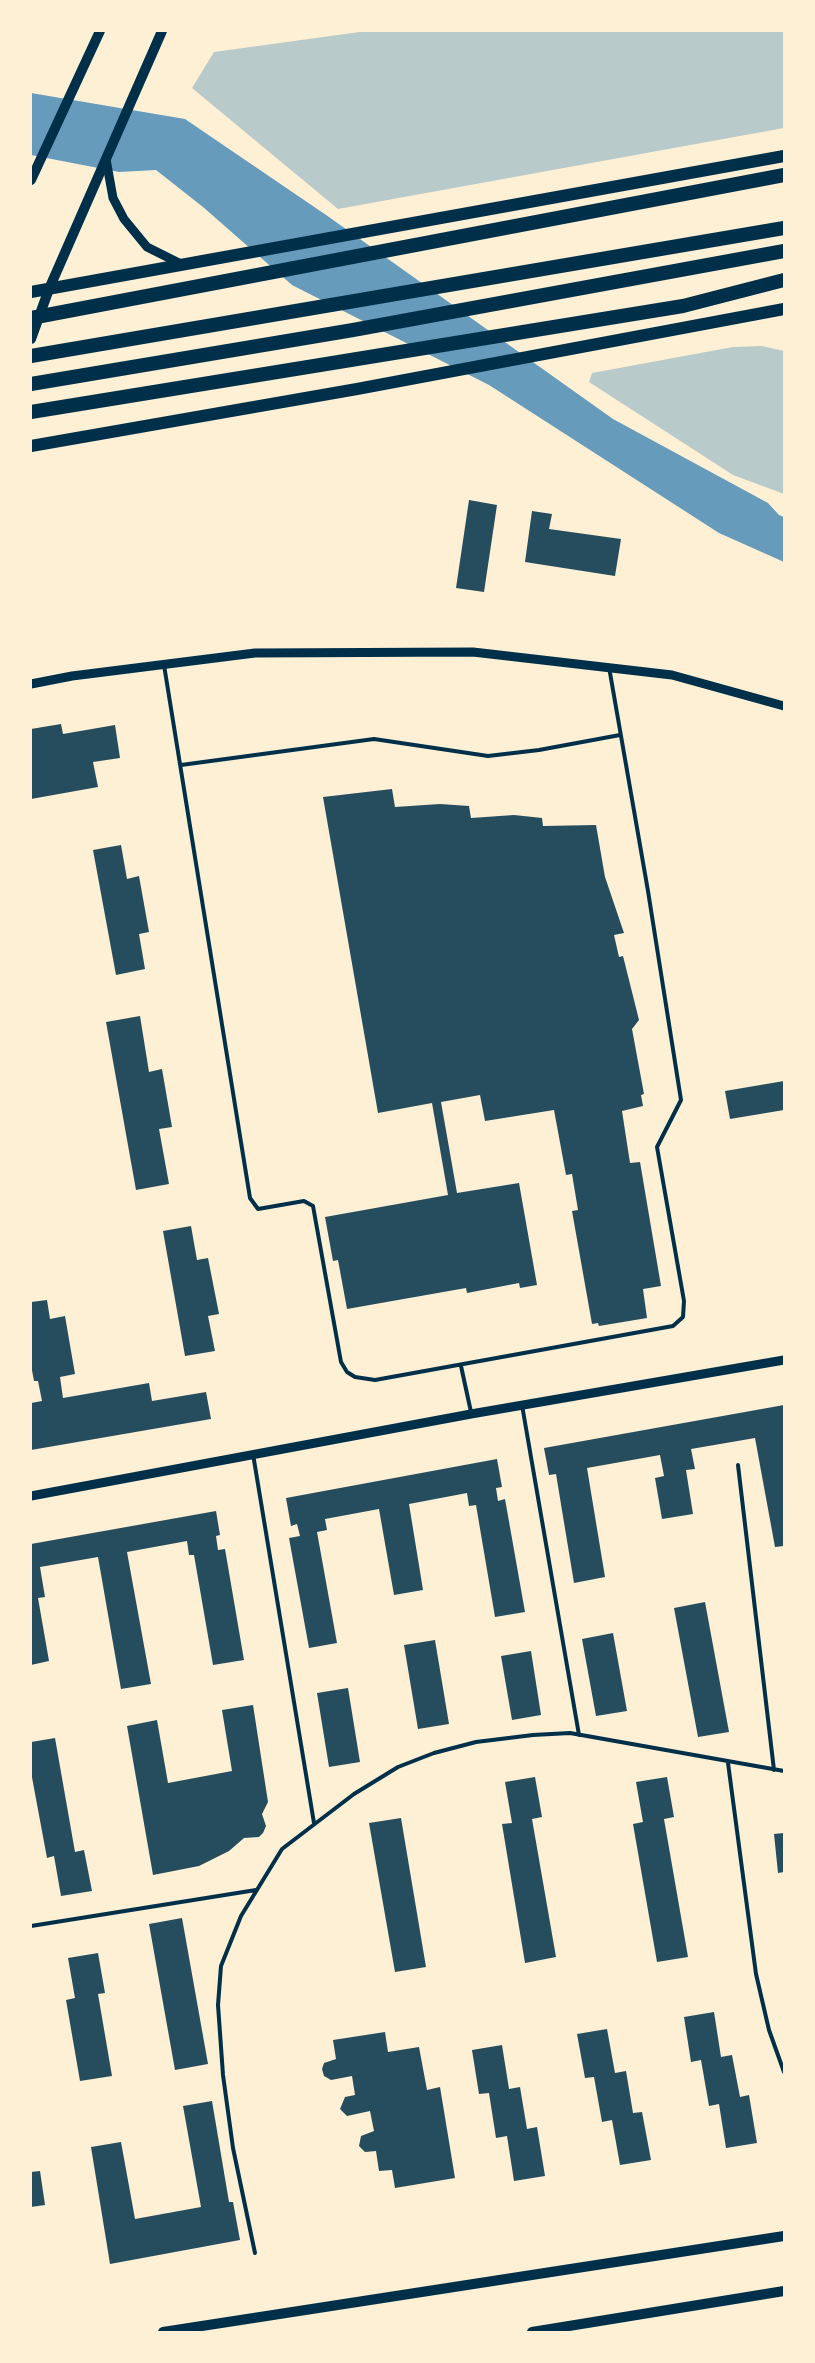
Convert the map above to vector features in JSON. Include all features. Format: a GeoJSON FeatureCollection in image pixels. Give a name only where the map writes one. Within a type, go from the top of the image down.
{"type":"FeatureCollection","features":[{"type":"Feature","properties":{"kind":"highway"},"geometry":{"type":"LineString","coordinates":[[31,318],[784,175]]}},
{"type":"Feature","properties":{"kind":"highway"},"geometry":{"type":"LineString","coordinates":[[31,356],[784,228]]}},
{"type":"Feature","properties":{"kind":"highway"},"geometry":{"type":"LineString","coordinates":[[31,384],[343,331],[784,251]]}},
{"type":"Feature","properties":{"kind":"highway"},"geometry":{"type":"LineString","coordinates":[[31,412],[683,306],[784,280]]}},
{"type":"Feature","properties":{"kind":"main road"},"geometry":{"type":"LineString","coordinates":[[31,180],[100,31]]}},
{"type":"Feature","properties":{"kind":"main road"},"geometry":{"type":"LineString","coordinates":[[31,339],[49,289],[162,31]]}},
{"type":"Feature","properties":{"kind":"main road"},"geometry":{"type":"LineString","coordinates":[[31,292],[784,156]]}},
{"type":"Feature","properties":{"kind":"main road"},"geometry":{"type":"LineString","coordinates":[[31,446],[784,310]]}},
{"type":"Feature","properties":{"kind":"main road"},"geometry":{"type":"LineString","coordinates":[[163,2332],[784,2236]]}},
{"type":"Feature","properties":{"kind":"main road"},"geometry":{"type":"LineString","coordinates":[[532,2332],[784,2291]]}},
{"type":"Feature","properties":{"kind":"street"},"geometry":{"type":"LineString","coordinates":[[106,159],[113,198],[124,219],[147,247],[183,265]]}},
{"type":"Feature","properties":{"kind":"street"},"geometry":{"type":"LineString","coordinates":[[31,684],[72,676],[254,653],[472,652],[672,675],[784,706]]}},
{"type":"Feature","properties":{"kind":"street"},"geometry":{"type":"LineString","coordinates":[[31,1496],[471,1414],[784,1360]]}},
{"type":"Feature","properties":{"kind":"lane"},"geometry":{"type":"LineString","coordinates":[[164,665],[250,1198],[258,1209],[304,1201],[313,1206],[341,1362],[347,1372],[375,1380],[461,1366],[673,1326],[683,1317],[684,1301],[657,1147],[667,1132],[681,1100],[609,668]]}},
{"type":"Feature","properties":{"kind":"lane"},"geometry":{"type":"LineString","coordinates":[[180,765],[374,739],[488,756],[539,750],[620,735]]}},
{"type":"Feature","properties":{"kind":"lane"},"geometry":{"type":"LineString","coordinates":[[461,1366],[471,1414]]}},
{"type":"Feature","properties":{"kind":"lane"},"geometry":{"type":"LineString","coordinates":[[522,1405],[579,1735]]}},
{"type":"Feature","properties":{"kind":"lane"},"geometry":{"type":"LineString","coordinates":[[253,1454],[314,1823]]}},
{"type":"Feature","properties":{"kind":"lane"},"geometry":{"type":"LineString","coordinates":[[738,1465],[774,1770]]}},
{"type":"Feature","properties":{"kind":"lane"},"geometry":{"type":"LineString","coordinates":[[255,2253],[233,2148],[223,2074],[218,2005],[221,1966],[241,1916],[282,1849],[354,1794],[398,1767],[434,1753],[476,1742],[532,1735],[570,1733],[784,1771]]}},
{"type":"Feature","properties":{"kind":"lane"},"geometry":{"type":"LineString","coordinates":[[728,1762],[756,1974],[769,2030],[784,2072]]}},
{"type":"Feature","properties":{"kind":"lane"},"geometry":{"type":"LineString","coordinates":[[31,1926],[256,1890]]}},
{"type":"Feature","properties":{"kind":"shaded area"},"geometry":{"type":"Polygon","coordinates":[[[367,31],[784,31],[784,128],[338,209],[192,88],[214,52],[367,31]]]}},
{"type":"Feature","properties":{"kind":"shaded area"},"geometry":{"type":"Polygon","coordinates":[[[762,346],[784,351],[784,494],[733,475],[589,382],[592,373],[733,347],[762,346]]]}},
{"type":"Feature","properties":{"kind":"water"},"geometry":{"type":"Polygon","coordinates":[[[31,93],[185,119],[329,217],[613,419],[768,503],[779,515],[784,517],[784,562],[719,533],[489,385],[292,285],[203,207],[156,170],[119,172],[31,155],[31,93]]]}},
{"type":"Feature","properties":{"kind":"building"},"geometry":{"type":"Polygon","coordinates":[[[469,500],[497,505],[484,592],[456,588],[469,500]]]}},
{"type":"Feature","properties":{"kind":"building"},"geometry":{"type":"Polygon","coordinates":[[[532,511],[552,514],[549,529],[621,539],[615,576],[525,562],[532,511]]]}},
{"type":"Feature","properties":{"kind":"building"},"geometry":{"type":"Polygon","coordinates":[[[61,724],[63,734],[115,725],[120,758],[93,762],[98,787],[31,799],[31,729],[61,724]]]}},
{"type":"Feature","properties":{"kind":"building"},"geometry":{"type":"Polygon","coordinates":[[[392,789],[395,807],[440,804],[469,806],[471,818],[514,815],[542,818],[543,826],[596,825],[605,877],[624,933],[614,935],[619,957],[623,956],[639,1020],[632,1029],[644,1094],[641,1095],[643,1106],[622,1111],[630,1163],[640,1162],[661,1286],[643,1289],[647,1318],[599,1326],[598,1323],[592,1324],[572,1211],[578,1210],[572,1174],[566,1175],[554,1110],[485,1121],[480,1095],[441,1102],[457,1193],[519,1183],[537,1285],[520,1288],[519,1283],[467,1293],[466,1288],[347,1309],[338,1260],[333,1261],[325,1217],[448,1195],[432,1103],[378,1113],[323,797],[392,789]]]}},
{"type":"Feature","properties":{"kind":"building"},"geometry":{"type":"Polygon","coordinates":[[[121,845],[127,879],[139,876],[149,932],[139,934],[145,969],[116,975],[93,850],[121,845]]]}},
{"type":"Feature","properties":{"kind":"building"},"geometry":{"type":"Polygon","coordinates":[[[140,1016],[149,1072],[162,1069],[172,1127],[159,1129],[169,1184],[136,1190],[106,1022],[140,1016]]]}},
{"type":"Feature","properties":{"kind":"building"},"geometry":{"type":"Polygon","coordinates":[[[784,1081],[784,1110],[730,1119],[725,1091],[784,1081]]]}},
{"type":"Feature","properties":{"kind":"building"},"geometry":{"type":"Polygon","coordinates":[[[191,1226],[197,1260],[208,1258],[219,1314],[208,1316],[215,1351],[185,1356],[163,1231],[191,1226]]]}},
{"type":"Feature","properties":{"kind":"building"},"geometry":{"type":"Polygon","coordinates":[[[47,1300],[50,1319],[65,1316],[75,1374],[60,1377],[63,1398],[149,1383],[152,1401],[206,1392],[211,1419],[31,1450],[31,1403],[42,1401],[38,1381],[34,1381],[31,1365],[31,1302],[47,1300]]]}},
{"type":"Feature","properties":{"kind":"building"},"geometry":{"type":"Polygon","coordinates":[[[784,1405],[784,1546],[775,1547],[755,1438],[691,1449],[695,1469],[686,1470],[693,1514],[662,1519],[655,1478],[664,1476],[660,1455],[587,1468],[605,1577],[574,1583],[556,1474],[549,1475],[544,1448],[784,1405]]]}},
{"type":"Feature","properties":{"kind":"building"},"geometry":{"type":"Polygon","coordinates":[[[497,1459],[502,1487],[496,1488],[498,1501],[505,1499],[525,1612],[495,1617],[476,1505],[469,1506],[467,1493],[409,1504],[423,1590],[394,1595],[379,1509],[325,1519],[327,1530],[317,1532],[337,1643],[309,1648],[289,1538],[300,1536],[297,1524],[291,1526],[286,1498],[497,1459]]]}},
{"type":"Feature","properties":{"kind":"building"},"geometry":{"type":"Polygon","coordinates":[[[216,1511],[220,1535],[216,1536],[218,1550],[225,1549],[244,1660],[213,1665],[194,1555],[189,1555],[187,1541],[127,1552],[151,1684],[121,1689],[98,1557],[40,1567],[45,1597],[38,1598],[49,1661],[31,1665],[31,1544],[216,1511]]]}},
{"type":"Feature","properties":{"kind":"building"},"geometry":{"type":"Polygon","coordinates":[[[705,1602],[729,1732],[698,1737],[674,1608],[705,1602]]]}},
{"type":"Feature","properties":{"kind":"building"},"geometry":{"type":"Polygon","coordinates":[[[613,1633],[627,1711],[596,1716],[582,1639],[613,1633]]]}},
{"type":"Feature","properties":{"kind":"building"},"geometry":{"type":"Polygon","coordinates":[[[435,1640],[449,1724],[418,1729],[404,1645],[435,1640]]]}},
{"type":"Feature","properties":{"kind":"building"},"geometry":{"type":"Polygon","coordinates":[[[531,1651],[541,1715],[512,1720],[501,1656],[531,1651]]]}},
{"type":"Feature","properties":{"kind":"building"},"geometry":{"type":"Polygon","coordinates":[[[348,1688],[360,1762],[329,1767],[317,1693],[348,1688]]]}},
{"type":"Feature","properties":{"kind":"building"},"geometry":{"type":"Polygon","coordinates":[[[253,1705],[268,1802],[262,1814],[266,1826],[263,1833],[259,1837],[244,1838],[229,1851],[199,1866],[153,1875],[127,1726],[157,1720],[168,1783],[232,1771],[222,1710],[253,1705]]]}},
{"type":"Feature","properties":{"kind":"building"},"geometry":{"type":"Polygon","coordinates":[[[55,1738],[75,1852],[84,1850],[92,1891],[61,1896],[54,1856],[47,1858],[31,1772],[31,1742],[55,1738]]]}},
{"type":"Feature","properties":{"kind":"building"},"geometry":{"type":"Polygon","coordinates":[[[535,1777],[542,1817],[532,1819],[556,1957],[525,1963],[502,1824],[512,1823],[505,1782],[535,1777]]]}},
{"type":"Feature","properties":{"kind":"building"},"geometry":{"type":"Polygon","coordinates":[[[667,1777],[674,1817],[664,1819],[688,1957],[657,1962],[633,1824],[643,1822],[636,1782],[667,1777]]]}},
{"type":"Feature","properties":{"kind":"building"},"geometry":{"type":"Polygon","coordinates":[[[401,1818],[426,1967],[395,1972],[369,1823],[401,1818]]]}},
{"type":"Feature","properties":{"kind":"building"},"geometry":{"type":"Polygon","coordinates":[[[784,1833],[784,1872],[778,1873],[774,1834],[784,1833]]]}},
{"type":"Feature","properties":{"kind":"building"},"geometry":{"type":"Polygon","coordinates":[[[182,1918],[208,2064],[175,2070],[149,1924],[182,1918]]]}},
{"type":"Feature","properties":{"kind":"building"},"geometry":{"type":"Polygon","coordinates":[[[98,1953],[105,1993],[98,1994],[112,2076],[80,2081],[66,2000],[75,1998],[68,1958],[98,1953]]]}},
{"type":"Feature","properties":{"kind":"building"},"geometry":{"type":"Polygon","coordinates":[[[714,2012],[721,2057],[732,2055],[740,2097],[749,2095],[757,2143],[726,2148],[719,2104],[709,2106],[701,2060],[691,2062],[684,2017],[714,2012]]]}},
{"type":"Feature","properties":{"kind":"building"},"geometry":{"type":"Polygon","coordinates":[[[607,2029],[615,2073],[626,2071],[633,2113],[642,2112],[651,2160],[620,2165],[612,2120],[602,2122],[594,2077],[585,2078],[577,2034],[607,2029]]]}},
{"type":"Feature","properties":{"kind":"building"},"geometry":{"type":"Polygon","coordinates":[[[385,2032],[388,2052],[419,2047],[427,2090],[440,2087],[455,2178],[395,2188],[392,2170],[379,2171],[376,2151],[365,2152],[359,2146],[361,2136],[374,2131],[370,2111],[347,2116],[340,2109],[345,2097],[355,2095],[352,2076],[331,2080],[324,2076],[322,2069],[324,2063],[336,2059],[333,2040],[385,2032]]]}},
{"type":"Feature","properties":{"kind":"building"},"geometry":{"type":"Polygon","coordinates":[[[502,2045],[509,2089],[520,2087],[527,2129],[537,2127],[545,2176],[514,2181],[507,2136],[496,2138],[489,2093],[479,2094],[472,2050],[502,2045]]]}},
{"type":"Feature","properties":{"kind":"building"},"geometry":{"type":"Polygon","coordinates":[[[212,2101],[229,2202],[233,2202],[240,2240],[110,2264],[91,2147],[121,2142],[135,2219],[201,2207],[183,2106],[212,2101]]]}},
{"type":"Feature","properties":{"kind":"building"},"geometry":{"type":"Polygon","coordinates":[[[40,2171],[45,2205],[31,2207],[31,2172],[40,2171]]]}}]}
